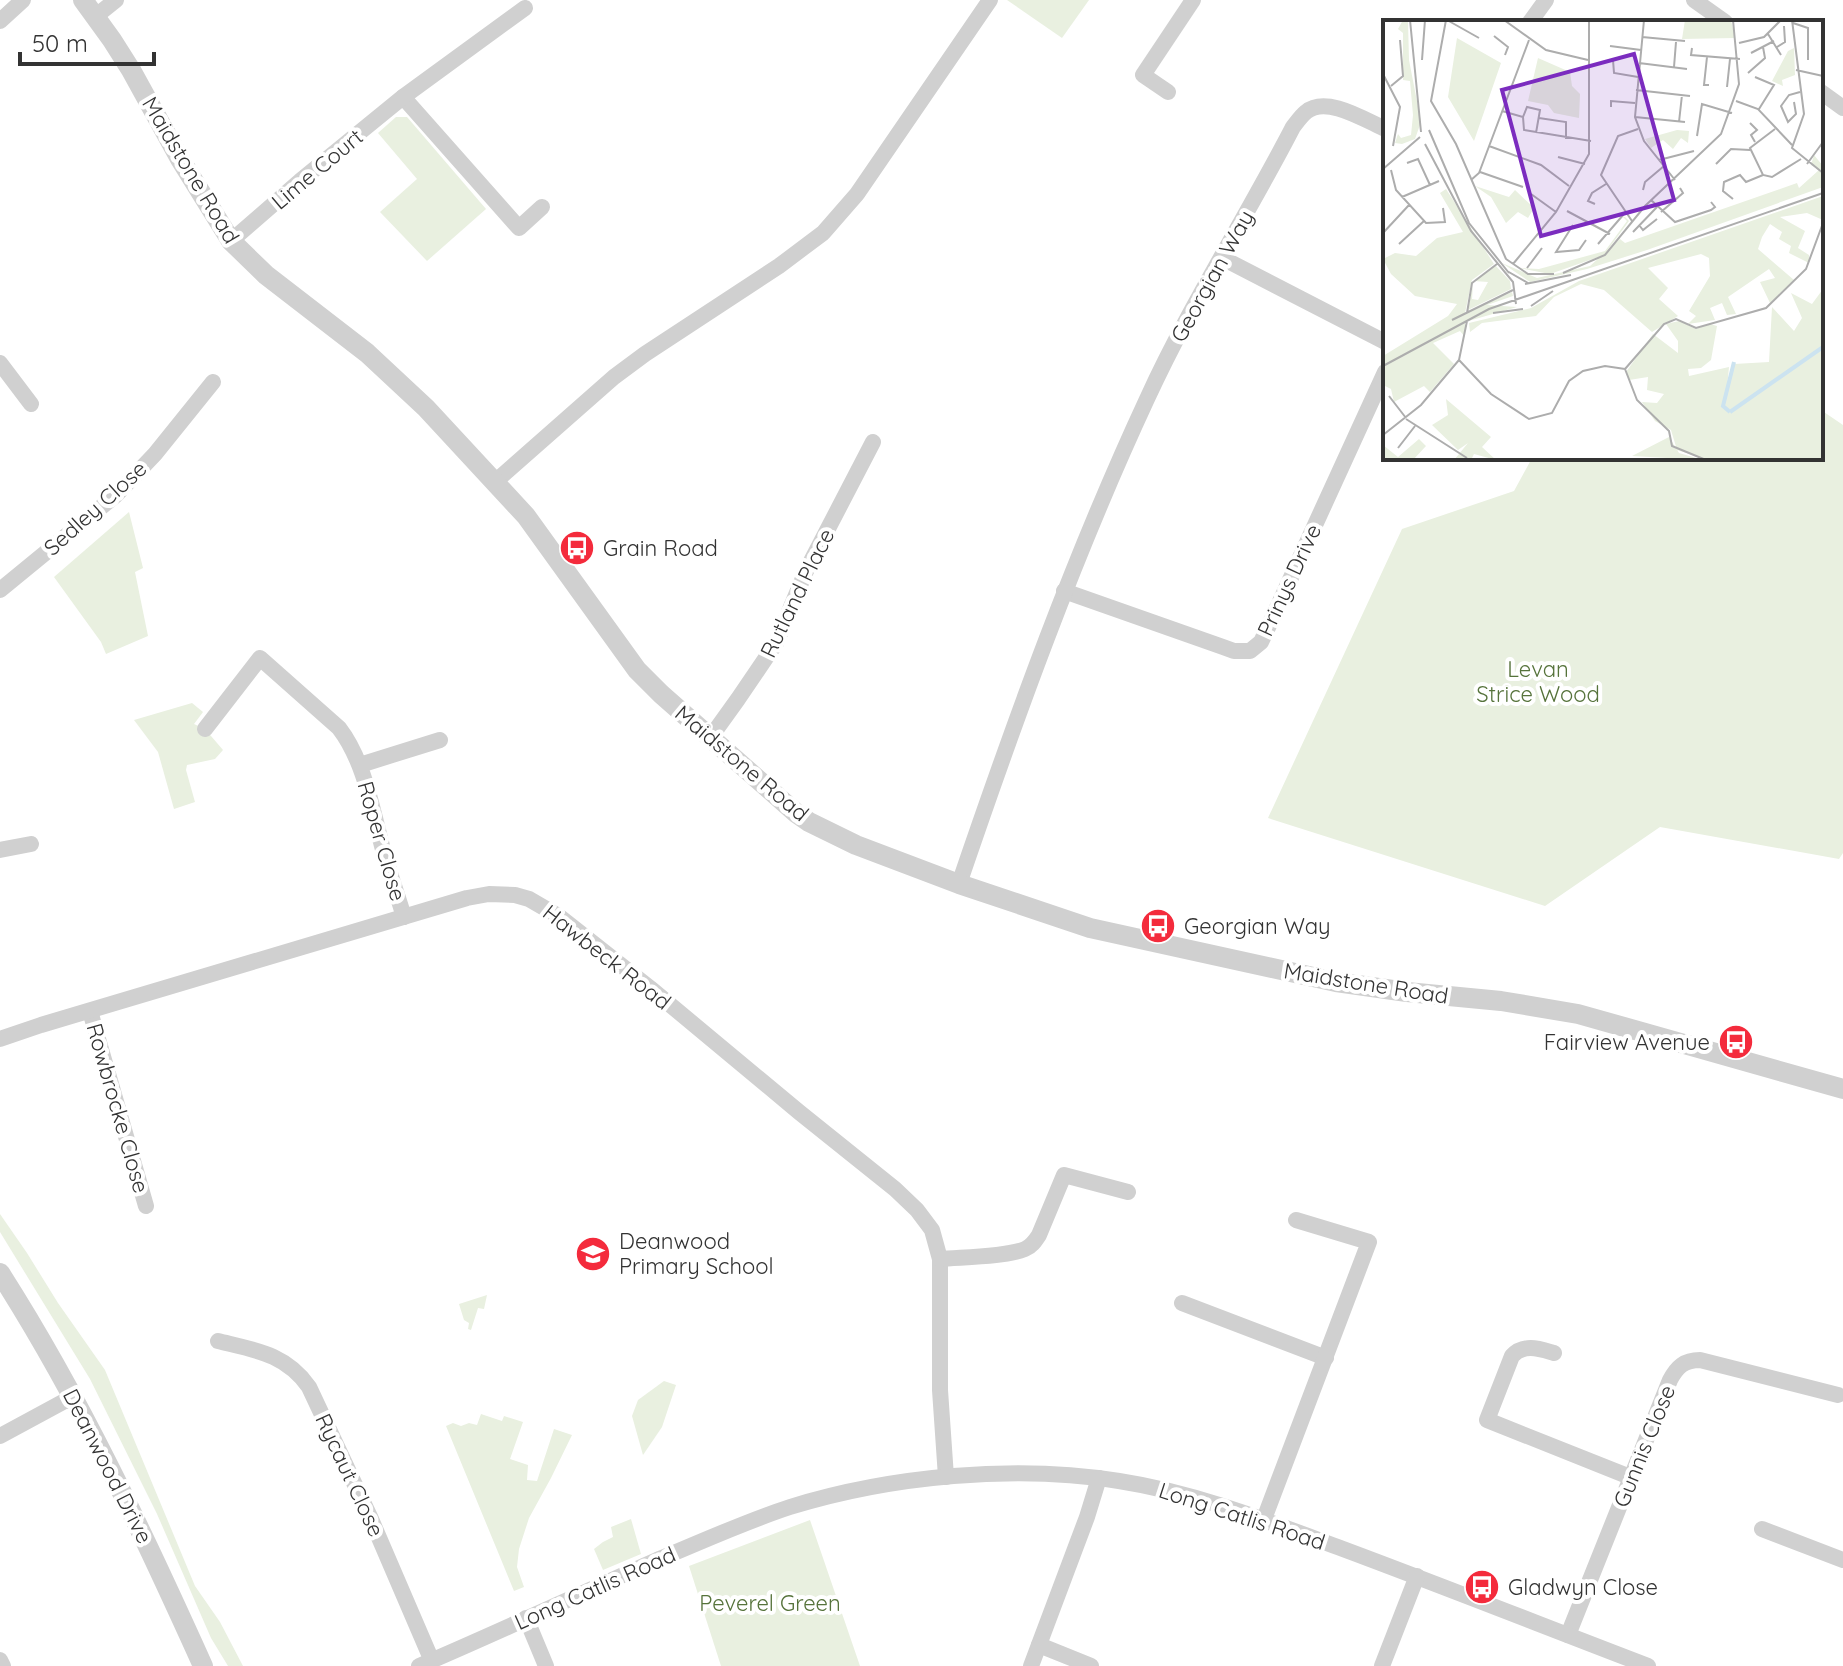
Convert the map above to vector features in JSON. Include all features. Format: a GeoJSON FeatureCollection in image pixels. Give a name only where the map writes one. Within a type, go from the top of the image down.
{"type":"FeatureCollection","features":[{"type":"Feature","properties":{"kind":"street"},"geometry":{"type":"LineString","coordinates":[[0,21],[23,0]]}},
{"type":"Feature","properties":{"kind":"street"},"geometry":{"type":"LineString","coordinates":[[90,8],[116,0]]}},
{"type":"Feature","properties":{"kind":"street"},"geometry":{"type":"LineString","coordinates":[[496,481],[614,377],[823,233],[857,194],[990,0]]}},
{"type":"Feature","properties":{"kind":"street"},"geometry":{"type":"LineString","coordinates":[[1168,92],[1143,75],[1193,0]]}},
{"type":"Feature","properties":{"kind":"street"},"geometry":{"type":"LineString","coordinates":[[1531,20],[1546,0]]}},
{"type":"Feature","properties":{"kind":"street"},"geometry":{"type":"LineString","coordinates":[[1694,0],[1722,20]]}},
{"type":"Feature","properties":{"kind":"street","name":"Maidstone Road"},"geometry":{"type":"LineString","coordinates":[[90,8],[131,70],[231,241],[273,281],[367,353],[426,408],[534,526],[637,670],[710,738],[809,822],[856,845],[959,884],[1119,936],[1336,982],[1501,1001],[1578,1014],[1843,1089]]}},
{"type":"Feature","properties":{"kind":"street","name":"Lime Court"},"geometry":{"type":"LineString","coordinates":[[231,241],[403,97],[525,8]]}},
{"type":"Feature","properties":{"kind":"street"},"geometry":{"type":"LineString","coordinates":[[1823,93],[1843,108]]}},
{"type":"Feature","properties":{"kind":"street"},"geometry":{"type":"LineString","coordinates":[[403,97],[519,228],[542,207]]}},
{"type":"Feature","properties":{"kind":"street","name":"Georgian Way"},"geometry":{"type":"LineString","coordinates":[[959,884],[1011,729],[1064,591],[1147,398],[1293,127],[1308,110],[1323,106],[1347,111],[1383,128]]}},
{"type":"Feature","properties":{"kind":"street"},"geometry":{"type":"LineString","coordinates":[[1222,258],[1383,341]]}},
{"type":"Feature","properties":{"kind":"street"},"geometry":{"type":"LineString","coordinates":[[0,363],[31,404]]}},
{"type":"Feature","properties":{"kind":"street","name":"Prinys Drive"},"geometry":{"type":"LineString","coordinates":[[1064,591],[1234,651],[1250,651],[1261,642],[1383,376]]}},
{"type":"Feature","properties":{"kind":"street","name":"Sedley Close"},"geometry":{"type":"LineString","coordinates":[[0,590],[116,495],[155,454],[213,382]]}},
{"type":"Feature","properties":{"kind":"street","name":"Rutland Place"},"geometry":{"type":"LineString","coordinates":[[710,738],[776,643],[806,571],[873,442]]}},
{"type":"Feature","properties":{"kind":"street","name":"Roper Close"},"geometry":{"type":"LineString","coordinates":[[205,729],[260,658],[339,728],[360,765],[404,917]]}},
{"type":"Feature","properties":{"kind":"street","name":"Roper Close"},"geometry":{"type":"LineString","coordinates":[[360,765],[440,740]]}},
{"type":"Feature","properties":{"kind":"street"},"geometry":{"type":"LineString","coordinates":[[0,850],[31,844]]}},
{"type":"Feature","properties":{"kind":"street","name":"Hawbeck Road"},"geometry":{"type":"LineString","coordinates":[[0,1039],[467,898],[489,894],[529,899],[545,907],[618,962],[895,1189],[932,1230],[942,1275],[940,1390],[946,1477]]}},
{"type":"Feature","properties":{"kind":"street","name":"Rowbrocke Close"},"geometry":{"type":"LineString","coordinates":[[90,1011],[146,1206]]}},
{"type":"Feature","properties":{"kind":"street"},"geometry":{"type":"LineString","coordinates":[[940,1259],[1008,1253],[1027,1248],[1039,1235],[1064,1175],[1128,1192]]}},
{"type":"Feature","properties":{"kind":"street"},"geometry":{"type":"LineString","coordinates":[[1264,1519],[1369,1242],[1296,1220]]}},
{"type":"Feature","properties":{"kind":"street","name":"Deanwood Drive"},"geometry":{"type":"LineString","coordinates":[[0,1273],[74,1396],[203,1666]]}},
{"type":"Feature","properties":{"kind":"street"},"geometry":{"type":"LineString","coordinates":[[1182,1303],[1326,1358]]}},
{"type":"Feature","properties":{"kind":"street","name":"Rycaut Close"},"geometry":{"type":"LineString","coordinates":[[218,1341],[282,1360],[309,1387],[371,1519],[425,1663]]}},
{"type":"Feature","properties":{"kind":"street"},"geometry":{"type":"LineString","coordinates":[[1554,1353],[1531,1347],[1516,1351],[1487,1420],[1630,1477]]}},
{"type":"Feature","properties":{"kind":"street","name":"Gunnis Close"},"geometry":{"type":"LineString","coordinates":[[1568,1635],[1670,1380],[1683,1363],[1700,1360],[1838,1395]]}},
{"type":"Feature","properties":{"kind":"street"},"geometry":{"type":"LineString","coordinates":[[0,1436],[74,1396]]}},
{"type":"Feature","properties":{"kind":"street","name":"Long Catlis Road"},"geometry":{"type":"LineString","coordinates":[[425,1663],[738,1525],[791,1507],[852,1491],[946,1477],[1016,1474],[1099,1478],[1173,1491],[1264,1519],[1648,1666]]}},
{"type":"Feature","properties":{"kind":"street"},"geometry":{"type":"LineString","coordinates":[[1031,1666],[1099,1478]]}},
{"type":"Feature","properties":{"kind":"street"},"geometry":{"type":"LineString","coordinates":[[1762,1529],[1843,1560]]}},
{"type":"Feature","properties":{"kind":"street"},"geometry":{"type":"LineString","coordinates":[[1382,1666],[1417,1576]]}},
{"type":"Feature","properties":{"kind":"street"},"geometry":{"type":"LineString","coordinates":[[526,1618],[546,1666]]}},
{"type":"Feature","properties":{"kind":"street"},"geometry":{"type":"LineString","coordinates":[[1039,1645],[1091,1666]]}},
{"type":"Feature","properties":{"kind":"street"},"geometry":{"type":"LineString","coordinates":[[0,1660],[3,1666]]}},
{"type":"Feature","properties":{"kind":"green space"},"geometry":{"type":"Polygon","coordinates":[[[1007,0],[1089,0],[1062,38],[1007,0]]]}},
{"type":"Feature","properties":{"kind":"green space"},"geometry":{"type":"Polygon","coordinates":[[[396,117],[407,117],[486,209],[427,261],[380,212],[417,179],[378,133],[396,117]]]}},
{"type":"Feature","properties":{"kind":"green space","name":"Levan Strice Wood"},"geometry":{"type":"Polygon","coordinates":[[[1823,411],[1843,425],[1843,853],[1839,859],[1660,827],[1545,906],[1268,818],[1402,529],[1514,491],[1531,460],[1823,460],[1823,411]]]}},
{"type":"Feature","properties":{"kind":"green space"},"geometry":{"type":"Polygon","coordinates":[[[129,512],[143,568],[135,572],[148,636],[106,654],[101,642],[54,577],[129,512]]]}},
{"type":"Feature","properties":{"kind":"green space"},"geometry":{"type":"Polygon","coordinates":[[[192,703],[203,712],[194,724],[205,729],[223,750],[215,759],[187,765],[195,802],[174,809],[158,752],[134,720],[192,703]]]}},
{"type":"Feature","properties":{"kind":"green space"},"geometry":{"type":"Polygon","coordinates":[[[0,1214],[105,1370],[195,1586],[220,1622],[243,1666],[228,1666],[211,1638],[157,1514],[90,1379],[0,1232],[0,1214]]]}},
{"type":"Feature","properties":{"kind":"green space"},"geometry":{"type":"Polygon","coordinates":[[[487,1295],[484,1309],[478,1308],[471,1330],[468,1329],[469,1323],[464,1320],[459,1304],[487,1295]]]}},
{"type":"Feature","properties":{"kind":"green space"},"geometry":{"type":"Polygon","coordinates":[[[664,1381],[676,1385],[662,1427],[643,1455],[632,1416],[638,1400],[664,1381]]]}},
{"type":"Feature","properties":{"kind":"green space"},"geometry":{"type":"Polygon","coordinates":[[[481,1414],[502,1421],[504,1416],[523,1422],[510,1459],[528,1465],[527,1480],[537,1481],[554,1429],[572,1435],[529,1518],[517,1567],[524,1587],[514,1591],[446,1426],[453,1423],[477,1425],[481,1414]]]}},
{"type":"Feature","properties":{"kind":"green space"},"geometry":{"type":"Polygon","coordinates":[[[631,1519],[641,1554],[603,1570],[594,1549],[613,1537],[611,1527],[631,1519]]]}},
{"type":"Feature","properties":{"kind":"green space","name":"Peverel Green"},"geometry":{"type":"Polygon","coordinates":[[[810,1520],[860,1666],[721,1666],[689,1566],[810,1520]]]}},
{"type":"Feature","properties":{"kind":"place","name":"Grain Road"},"geometry":{"type":"Point","coordinates":[577,548]}},
{"type":"Feature","properties":{"kind":"place","name":"Georgian Way"},"geometry":{"type":"Point","coordinates":[1158,926]}},
{"type":"Feature","properties":{"kind":"place","name":"Fairview Avenue"},"geometry":{"type":"Point","coordinates":[1736,1042]}},
{"type":"Feature","properties":{"kind":"place","name":"Deanwood Primary School"},"geometry":{"type":"Point","coordinates":[593,1254]}},
{"type":"Feature","properties":{"kind":"place","name":"Gladwyn Close"},"geometry":{"type":"Point","coordinates":[1482,1587]}}]}
